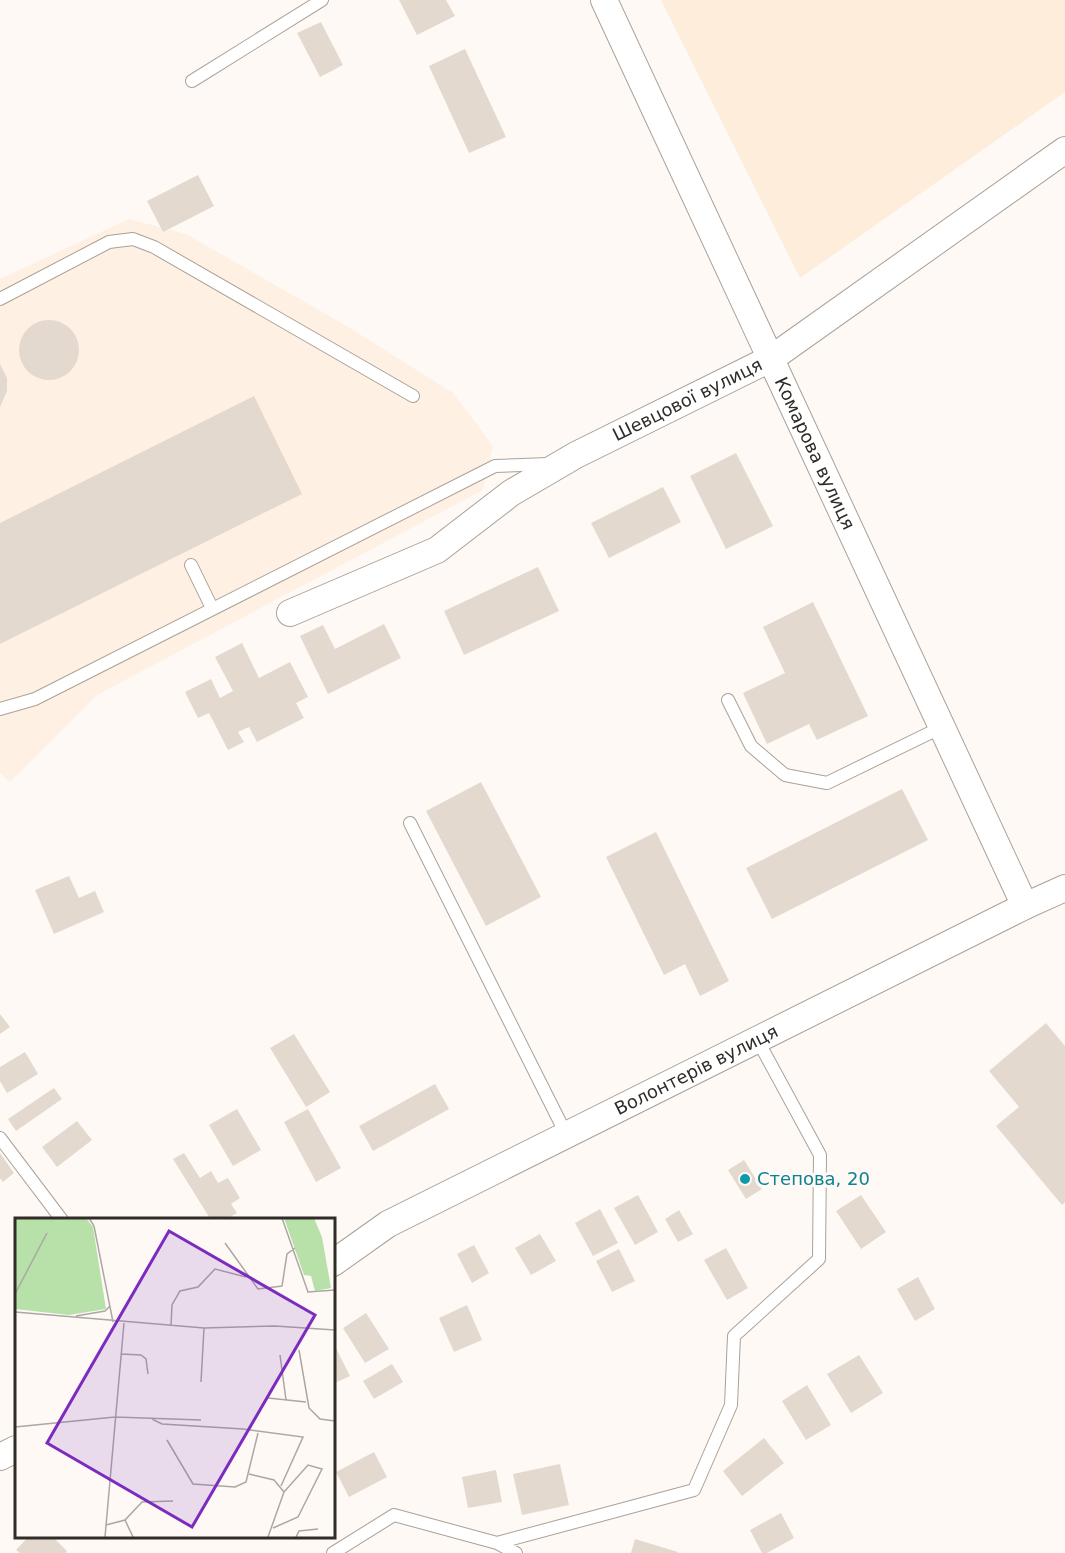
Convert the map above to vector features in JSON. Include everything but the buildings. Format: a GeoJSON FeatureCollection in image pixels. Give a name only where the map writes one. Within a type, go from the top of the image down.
{"type":"FeatureCollection","features":[{"type":"Feature","properties":{"kind":"street","name":"Комарова вулиця"},"geometry":{"type":"LineString","coordinates":[[604,0],[1025,906]]}},
{"type":"Feature","properties":{"kind":"street","name":"Шевцової вулиця"},"geometry":{"type":"LineString","coordinates":[[290,613],[437,550],[511,493],[561,464],[772,358],[1065,150]]}},
{"type":"Feature","properties":{"kind":"street","name":"Волонтерів вулиця"},"geometry":{"type":"LineString","coordinates":[[334,1262],[388,1224],[1065,888]]}},
{"type":"Feature","properties":{"kind":"street"},"geometry":{"type":"LineString","coordinates":[[0,1457],[15,1450]]}},
{"type":"Feature","properties":{"kind":"lane"},"geometry":{"type":"LineString","coordinates":[[192,81],[322,0]]}},
{"type":"Feature","properties":{"kind":"lane"},"geometry":{"type":"LineString","coordinates":[[0,299],[109,242],[133,239],[154,247],[413,396]]}},
{"type":"Feature","properties":{"kind":"lane"},"geometry":{"type":"LineString","coordinates":[[0,709],[35,699],[495,466],[561,464]]}},
{"type":"Feature","properties":{"kind":"lane"},"geometry":{"type":"LineString","coordinates":[[191,565],[212,608]]}},
{"type":"Feature","properties":{"kind":"lane"},"geometry":{"type":"LineString","coordinates":[[728,700],[751,746],[785,775],[827,783],[942,727]]}},
{"type":"Feature","properties":{"kind":"lane"},"geometry":{"type":"LineString","coordinates":[[410,823],[567,1134]]}},
{"type":"Feature","properties":{"kind":"lane"},"geometry":{"type":"LineString","coordinates":[[497,1543],[694,1490],[731,1405],[734,1336],[819,1259],[820,1155],[757,1039]]}},
{"type":"Feature","properties":{"kind":"lane"},"geometry":{"type":"LineString","coordinates":[[0,1138],[60,1218]]}},
{"type":"Feature","properties":{"kind":"lane"},"geometry":{"type":"LineString","coordinates":[[333,1553],[394,1515],[497,1543],[516,1553]]}},
{"type":"Feature","properties":{"kind":"shaded area"},"geometry":{"type":"Polygon","coordinates":[[[661,0],[1065,0],[1065,92],[800,278],[661,0]]]}},
{"type":"Feature","properties":{"kind":"shaded area"},"geometry":{"type":"Polygon","coordinates":[[[129,219],[186,234],[345,325],[453,393],[493,446],[483,490],[97,695],[10,782],[0,773],[0,279],[129,219]]]}},
{"type":"Feature","properties":{"kind":"place","name":"Степова, 20"},"geometry":{"type":"Point","coordinates":[745,1179]}}]}
